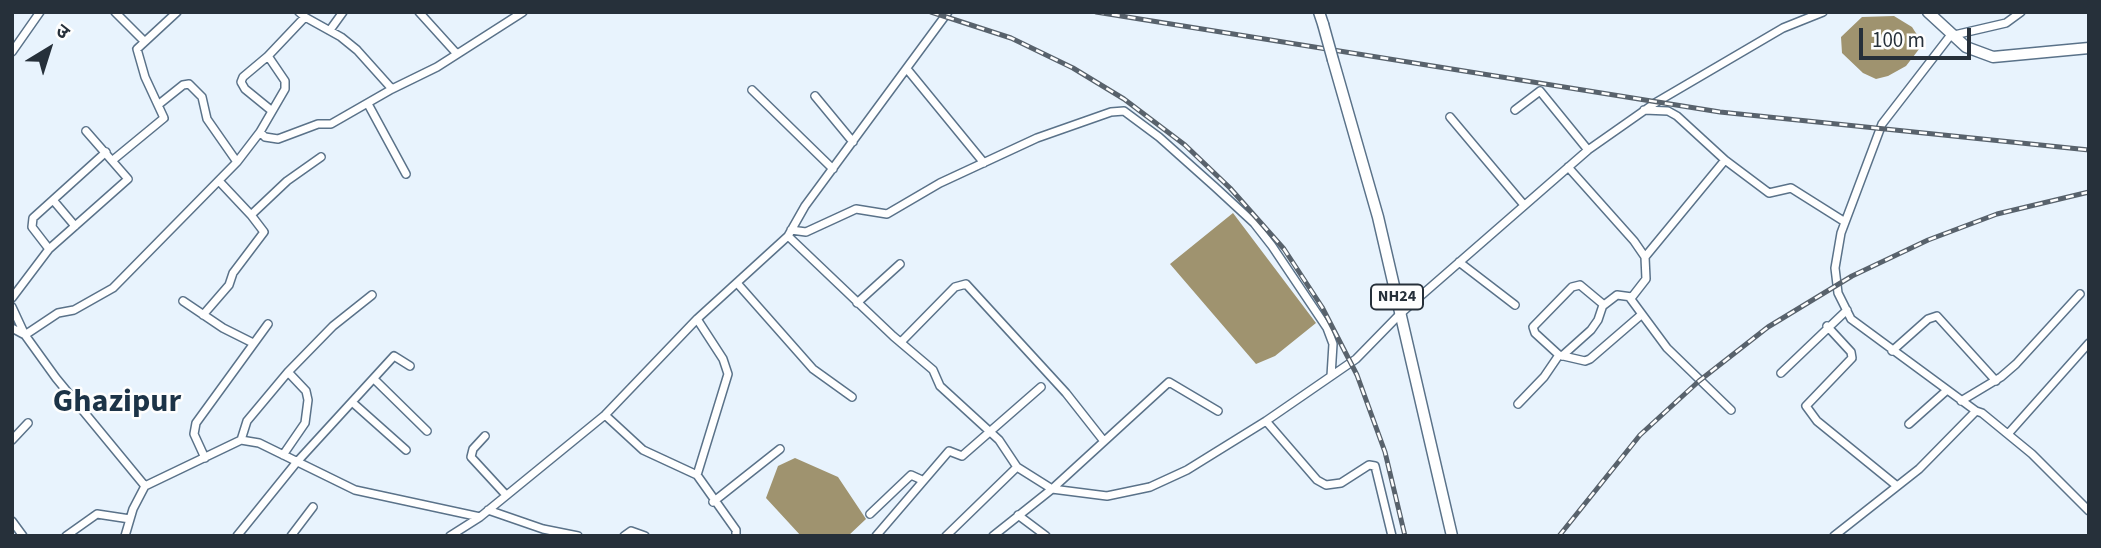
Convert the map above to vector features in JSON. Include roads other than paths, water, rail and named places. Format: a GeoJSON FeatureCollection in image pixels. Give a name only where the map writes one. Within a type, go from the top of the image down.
{"type":"FeatureCollection","features":[{"type":"Feature","properties":{"kind":"highway","name":"NH24"},"geometry":{"type":"LineString","coordinates":[[1320,12],[1378,217],[1452,536]]}},
{"type":"Feature","properties":{"kind":"highway"},"geometry":{"type":"LineString","coordinates":[[1928,12],[1950,36],[1966,47],[1993,57],[2089,48]]}},
{"type":"Feature","properties":{"kind":"street"},"geometry":{"type":"LineString","coordinates":[[12,52],[40,12]]}},
{"type":"Feature","properties":{"kind":"street"},"geometry":{"type":"LineString","coordinates":[[115,12],[144,41]]}},
{"type":"Feature","properties":{"kind":"street"},"geometry":{"type":"LineString","coordinates":[[113,160],[162,121],[164,116],[137,55],[137,49],[177,12]]}},
{"type":"Feature","properties":{"kind":"street"},"geometry":{"type":"LineString","coordinates":[[330,30],[343,12]]}},
{"type":"Feature","properties":{"kind":"street"},"geometry":{"type":"LineString","coordinates":[[419,12],[457,54]]}},
{"type":"Feature","properties":{"kind":"street"},"geometry":{"type":"LineString","coordinates":[[260,132],[278,139],[318,124],[331,124],[457,54],[523,12]]}},
{"type":"Feature","properties":{"kind":"street"},"geometry":{"type":"LineString","coordinates":[[450,536],[480,517],[605,415],[697,319],[790,233],[833,169],[948,12]]}},
{"type":"Feature","properties":{"kind":"street"},"geometry":{"type":"LineString","coordinates":[[790,233],[857,303],[933,370],[940,386],[999,440],[1017,467],[1052,489],[1107,496],[1150,487],[1187,470],[1266,421],[1356,359],[1401,313],[1524,205],[1588,150],[1644,110],[1783,28],[1823,12]]}},
{"type":"Feature","properties":{"kind":"street"},"geometry":{"type":"LineString","coordinates":[[2021,12],[2006,23],[1950,36],[1880,127],[1845,222],[1835,268],[1838,293],[1862,329],[2008,434],[2089,511]]}},
{"type":"Feature","properties":{"kind":"street"},"geometry":{"type":"LineString","coordinates":[[272,111],[245,89],[243,77],[268,56],[302,15],[330,30],[357,50],[392,89]]}},
{"type":"Feature","properties":{"kind":"street"},"geometry":{"type":"LineString","coordinates":[[26,335],[58,313],[74,310],[113,288],[237,162],[260,132],[286,83],[268,56]]}},
{"type":"Feature","properties":{"kind":"street"},"geometry":{"type":"LineString","coordinates":[[907,69],[984,163]]}},
{"type":"Feature","properties":{"kind":"street"},"geometry":{"type":"LineString","coordinates":[[159,105],[183,85],[189,84],[202,97],[207,119],[237,162]]}},
{"type":"Feature","properties":{"kind":"street"},"geometry":{"type":"LineString","coordinates":[[752,90],[833,169]]}},
{"type":"Feature","properties":{"kind":"street"},"geometry":{"type":"LineString","coordinates":[[1515,110],[1540,92],[1588,150]]}},
{"type":"Feature","properties":{"kind":"street"},"geometry":{"type":"LineString","coordinates":[[815,96],[853,142]]}},
{"type":"Feature","properties":{"kind":"street"},"geometry":{"type":"LineString","coordinates":[[368,104],[406,174]]}},
{"type":"Feature","properties":{"kind":"street"},"geometry":{"type":"LineString","coordinates":[[790,233],[806,232],[856,209],[887,214],[940,183],[1038,138],[1118,110],[1129,113],[1254,223],[1327,328],[1333,344],[1331,376]]}},
{"type":"Feature","properties":{"kind":"street"},"geometry":{"type":"LineString","coordinates":[[1644,110],[1668,111],[1677,116],[1725,160],[1769,194],[1791,188],[1845,222]]}},
{"type":"Feature","properties":{"kind":"street"},"geometry":{"type":"LineString","coordinates":[[1450,117],[1524,205]]}},
{"type":"Feature","properties":{"kind":"street"},"geometry":{"type":"LineString","coordinates":[[12,298],[49,250],[128,179],[86,131]]}},
{"type":"Feature","properties":{"kind":"street"},"geometry":{"type":"LineString","coordinates":[[49,250],[30,223],[106,152]]}},
{"type":"Feature","properties":{"kind":"street"},"geometry":{"type":"LineString","coordinates":[[251,215],[287,181],[321,157]]}},
{"type":"Feature","properties":{"kind":"street"},"geometry":{"type":"LineString","coordinates":[[1630,298],[1644,284],[1645,257],[1725,160]]}},
{"type":"Feature","properties":{"kind":"street"},"geometry":{"type":"LineString","coordinates":[[1568,167],[1645,257]]}},
{"type":"Feature","properties":{"kind":"street"},"geometry":{"type":"LineString","coordinates":[[203,315],[229,285],[233,272],[264,232],[219,181]]}},
{"type":"Feature","properties":{"kind":"street"},"geometry":{"type":"LineString","coordinates":[[53,200],[75,226]]}},
{"type":"Feature","properties":{"kind":"street"},"geometry":{"type":"LineString","coordinates":[[1459,262],[1515,305]]}},
{"type":"Feature","properties":{"kind":"street"},"geometry":{"type":"LineString","coordinates":[[857,303],[900,264]]}},
{"type":"Feature","properties":{"kind":"street"},"geometry":{"type":"LineString","coordinates":[[737,283],[813,369],[852,397]]}},
{"type":"Feature","properties":{"kind":"street"},"geometry":{"type":"LineString","coordinates":[[901,342],[955,287],[965,284],[1066,393],[1103,440]]}},
{"type":"Feature","properties":{"kind":"street"},"geometry":{"type":"LineString","coordinates":[[1603,305],[1575,285],[1535,323],[1535,333],[1560,356],[1590,359],[1641,314]]}},
{"type":"Feature","properties":{"kind":"street"},"geometry":{"type":"LineString","coordinates":[[1961,401],[1996,381],[2030,351],[2080,294]]}},
{"type":"Feature","properties":{"kind":"street"},"geometry":{"type":"LineString","coordinates":[[241,440],[242,427],[288,372],[333,326],[372,295]]}},
{"type":"Feature","properties":{"kind":"street"},"geometry":{"type":"LineString","coordinates":[[1518,404],[1560,356],[1591,330],[1603,305],[1616,295],[1630,298],[1667,348],[1731,410]]}},
{"type":"Feature","properties":{"kind":"street"},"geometry":{"type":"LineString","coordinates":[[183,301],[253,343]]}},
{"type":"Feature","properties":{"kind":"street"},"geometry":{"type":"LineString","coordinates":[[12,307],[26,335],[56,378],[145,486]]}},
{"type":"Feature","properties":{"kind":"street"},"geometry":{"type":"LineString","coordinates":[[1781,373],[1827,326],[1847,310]]}},
{"type":"Feature","properties":{"kind":"street"},"geometry":{"type":"LineString","coordinates":[[1892,351],[1928,319],[1937,316],[1996,381]]}},
{"type":"Feature","properties":{"kind":"street"},"geometry":{"type":"LineString","coordinates":[[697,319],[723,359],[728,374],[697,475]]}},
{"type":"Feature","properties":{"kind":"street"},"geometry":{"type":"LineString","coordinates":[[205,458],[194,434],[196,423],[268,324]]}},
{"type":"Feature","properties":{"kind":"street"},"geometry":{"type":"LineString","coordinates":[[1827,326],[1851,352],[1852,358],[1806,406],[1817,421],[1897,486]]}},
{"type":"Feature","properties":{"kind":"street"},"geometry":{"type":"LineString","coordinates":[[12,328],[26,335]]}},
{"type":"Feature","properties":{"kind":"street"},"geometry":{"type":"LineString","coordinates":[[2008,434],[2089,343]]}},
{"type":"Feature","properties":{"kind":"street"},"geometry":{"type":"LineString","coordinates":[[237,536],[296,463],[395,355],[410,366]]}},
{"type":"Feature","properties":{"kind":"street"},"geometry":{"type":"LineString","coordinates":[[283,455],[305,422],[308,400],[306,391],[288,372]]}},
{"type":"Feature","properties":{"kind":"street"},"geometry":{"type":"LineString","coordinates":[[374,379],[427,431]]}},
{"type":"Feature","properties":{"kind":"street"},"geometry":{"type":"LineString","coordinates":[[993,536],[1052,489],[1169,382],[1218,411]]}},
{"type":"Feature","properties":{"kind":"street"},"geometry":{"type":"LineString","coordinates":[[876,536],[949,451],[961,457],[1041,387]]}},
{"type":"Feature","properties":{"kind":"street"},"geometry":{"type":"LineString","coordinates":[[1909,424],[1946,391]]}},
{"type":"Feature","properties":{"kind":"street"},"geometry":{"type":"LineString","coordinates":[[352,402],[406,450]]}},
{"type":"Feature","properties":{"kind":"street"},"geometry":{"type":"LineString","coordinates":[[1834,536],[1897,486],[1949,440],[1976,411]]}},
{"type":"Feature","properties":{"kind":"street"},"geometry":{"type":"LineString","coordinates":[[605,415],[643,450],[697,475],[713,502],[736,530],[736,536]]}},
{"type":"Feature","properties":{"kind":"street"},"geometry":{"type":"LineString","coordinates":[[1266,421],[1317,480],[1326,485],[1341,482],[1369,465],[1375,466],[1392,536]]}},
{"type":"Feature","properties":{"kind":"street"},"geometry":{"type":"LineString","coordinates":[[12,440],[28,423]]}},
{"type":"Feature","properties":{"kind":"street"},"geometry":{"type":"LineString","coordinates":[[485,436],[472,449],[471,457],[506,495]]}},
{"type":"Feature","properties":{"kind":"street"},"geometry":{"type":"LineString","coordinates":[[125,536],[145,486],[241,440],[259,443],[355,490],[480,517]]}},
{"type":"Feature","properties":{"kind":"street"},"geometry":{"type":"LineString","coordinates":[[713,502],[780,449]]}},
{"type":"Feature","properties":{"kind":"street"},"geometry":{"type":"LineString","coordinates":[[946,536],[1017,467]]}},
{"type":"Feature","properties":{"kind":"street"},"geometry":{"type":"LineString","coordinates":[[870,514],[911,475],[922,480]]}},
{"type":"Feature","properties":{"kind":"street"},"geometry":{"type":"LineString","coordinates":[[291,536],[313,507]]}},
{"type":"Feature","properties":{"kind":"street"},"geometry":{"type":"LineString","coordinates":[[488,510],[541,533],[578,536]]}},
{"type":"Feature","properties":{"kind":"street"},"geometry":{"type":"LineString","coordinates":[[66,536],[97,514],[130,519]]}},
{"type":"Feature","properties":{"kind":"street"},"geometry":{"type":"LineString","coordinates":[[1018,515],[1046,536]]}},
{"type":"Feature","properties":{"kind":"street"},"geometry":{"type":"LineString","coordinates":[[12,522],[23,536]]}},
{"type":"Feature","properties":{"kind":"street"},"geometry":{"type":"LineString","coordinates":[[464,536],[467,526]]}},
{"type":"Feature","properties":{"kind":"street"},"geometry":{"type":"LineString","coordinates":[[624,536],[631,531],[645,536]]}},
{"type":"Feature","properties":{"kind":"railway"},"geometry":{"type":"LineString","coordinates":[[931,12],[1011,38],[1073,68],[1124,99],[1185,145],[1230,188],[1284,249],[1322,307],[1357,375],[1385,452],[1405,536]]}},
{"type":"Feature","properties":{"kind":"railway"},"geometry":{"type":"LineString","coordinates":[[1096,12],[1720,112],[2089,150]]}},
{"type":"Feature","properties":{"kind":"railway"},"geometry":{"type":"LineString","coordinates":[[1559,536],[1640,435],[1699,381],[1768,327],[1852,276],[1928,240],[1997,214],[2089,192]]}},
{"type":"Feature","properties":{"kind":"district","name":"Ghazipur"},"geometry":{"type":"Point","coordinates":[117,404]}}]}
